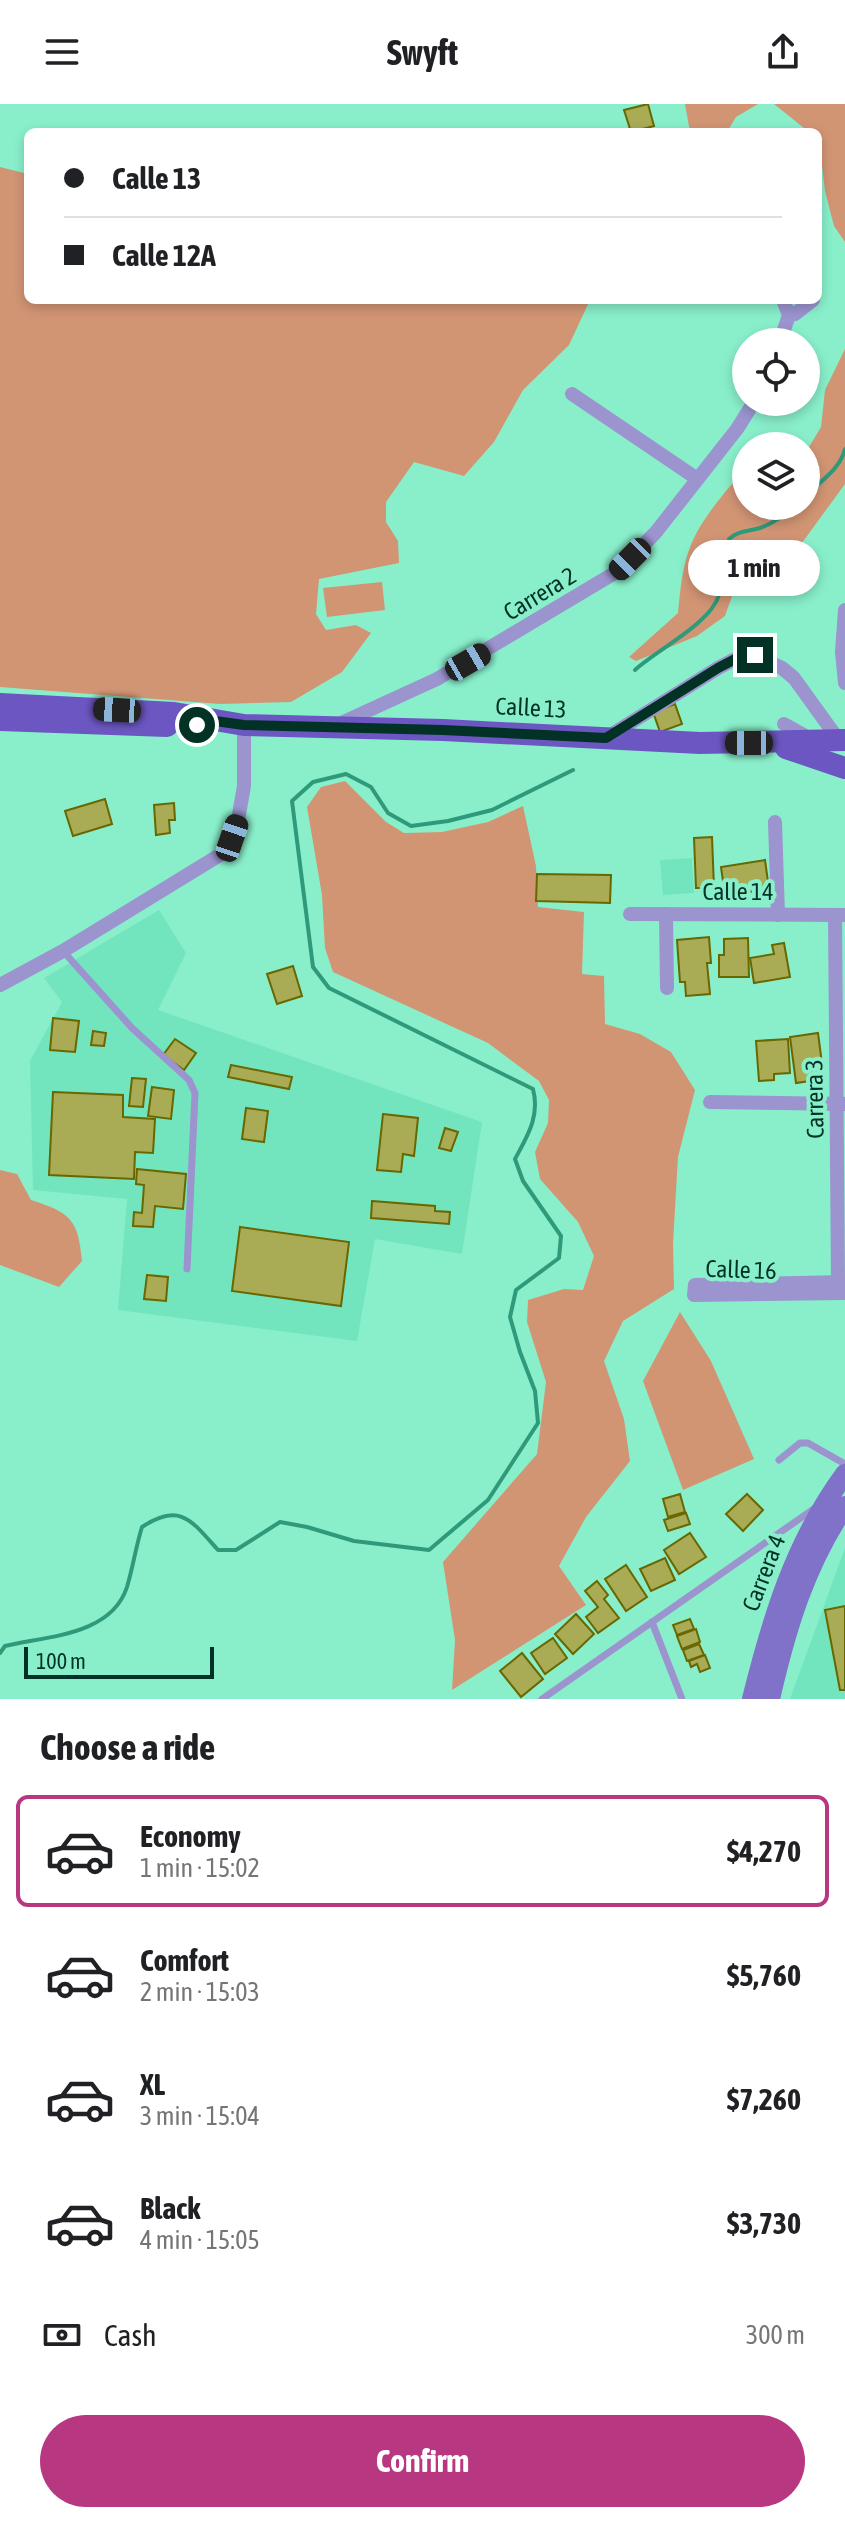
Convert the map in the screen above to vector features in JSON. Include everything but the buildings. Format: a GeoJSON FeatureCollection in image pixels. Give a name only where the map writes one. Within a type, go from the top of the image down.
{"type":"FeatureCollection","features":[{"type":"Feature","properties":{"kind":"main road"},"geometry":{"type":"LineString","coordinates":[[0,704],[174,713],[198,715],[215,721]]}},
{"type":"Feature","properties":{"kind":"main road"},"geometry":{"type":"LineString","coordinates":[[0,720],[152,727],[215,721]]}},
{"type":"Feature","properties":{"kind":"main road","name":"Calle 13"},"geometry":{"type":"LineString","coordinates":[[215,721],[244,725],[606,738],[779,734],[815,741],[842,739]]}},
{"type":"Feature","properties":{"kind":"main road"},"geometry":{"type":"LineString","coordinates":[[779,734],[845,768]]}},
{"type":"Feature","properties":{"kind":"main road","name":"Carrera 4"},"geometry":{"type":"LineString","coordinates":[[770,1699],[784,1638],[800,1590],[838,1505],[845,1474]]}},
{"type":"Feature","properties":{"kind":"main road","name":"Carrera 4"},"geometry":{"type":"LineString","coordinates":[[752,1699],[769,1633],[802,1543],[838,1505]]}},
{"type":"Feature","properties":{"kind":"street"},"geometry":{"type":"LineString","coordinates":[[785,304],[789,315],[785,328]]}},
{"type":"Feature","properties":{"kind":"street"},"geometry":{"type":"LineString","coordinates":[[789,315],[808,304]]}},
{"type":"Feature","properties":{"kind":"street"},"geometry":{"type":"LineString","coordinates":[[572,394],[696,478]]}},
{"type":"Feature","properties":{"kind":"street","name":"Carrera 2"},"geometry":{"type":"LineString","coordinates":[[332,727],[437,679],[618,571],[656,532],[745,416]]}},
{"type":"Feature","properties":{"kind":"street"},"geometry":{"type":"LineString","coordinates":[[845,610],[842,652],[845,683]]}},
{"type":"Feature","properties":{"kind":"street"},"geometry":{"type":"LineString","coordinates":[[606,738],[718,668],[739,657],[755,655],[782,668],[794,678],[842,739]]}},
{"type":"Feature","properties":{"kind":"street"},"geometry":{"type":"LineString","coordinates":[[0,985],[63,951],[223,853],[235,829],[242,798],[244,725]]}},
{"type":"Feature","properties":{"kind":"street"},"geometry":{"type":"LineString","coordinates":[[775,822],[778,915]]}},
{"type":"Feature","properties":{"kind":"street","name":"Calle 14"},"geometry":{"type":"LineString","coordinates":[[630,914],[840,915]]}},
{"type":"Feature","properties":{"kind":"street"},"geometry":{"type":"LineString","coordinates":[[666,914],[667,988]]}},
{"type":"Feature","properties":{"kind":"street","name":"Carrera 3"},"geometry":{"type":"LineString","coordinates":[[840,915],[843,1286]]}},
{"type":"Feature","properties":{"kind":"street"},"geometry":{"type":"LineString","coordinates":[[710,1102],[841,1104]]}},
{"type":"Feature","properties":{"kind":"street","name":"Calle 16"},"geometry":{"type":"LineString","coordinates":[[695,1285],[843,1286],[694,1295],[695,1285]]}},
{"type":"Feature","properties":{"kind":"lane"},"geometry":{"type":"LineString","coordinates":[[63,951],[132,1028],[189,1080],[195,1093],[187,1269]]}},
{"type":"Feature","properties":{"kind":"lane"},"geometry":{"type":"LineString","coordinates":[[779,1460],[800,1443],[808,1443],[845,1464]]}},
{"type":"Feature","properties":{"kind":"lane"},"geometry":{"type":"LineString","coordinates":[[542,1699],[652,1622],[838,1505]]}},
{"type":"Feature","properties":{"kind":"lane"},"geometry":{"type":"LineString","coordinates":[[652,1622],[682,1699]]}},
{"type":"Feature","properties":{"kind":"shaded area"},"geometry":{"type":"Polygon","coordinates":[[[685,104],[758,104],[736,117],[729,128],[689,128],[685,104]]]}},
{"type":"Feature","properties":{"kind":"shaded area"},"geometry":{"type":"Polygon","coordinates":[[[774,104],[845,104],[845,242],[834,226],[825,191],[822,128],[804,128],[774,104]]]}},
{"type":"Feature","properties":{"kind":"shaded area"},"geometry":{"type":"Polygon","coordinates":[[[0,167],[24,173],[24,304],[588,304],[569,345],[523,390],[494,442],[464,476],[414,462],[386,502],[386,522],[398,541],[399,563],[319,579],[316,614],[326,630],[356,625],[371,633],[342,672],[291,702],[220,704],[0,687],[0,167]]]}},
{"type":"Feature","properties":{"kind":"shaded area"},"geometry":{"type":"Polygon","coordinates":[[[845,349],[845,484],[820,518],[818,432],[825,390],[845,349]]]}},
{"type":"Feature","properties":{"kind":"shaded area"},"geometry":{"type":"Polygon","coordinates":[[[732,485],[732,520],[819,520],[799,547],[743,565],[725,616],[697,636],[636,661],[629,657],[678,613],[688,553],[707,515],[732,485]]]}},
{"type":"Feature","properties":{"kind":"shaded area"},"geometry":{"type":"Polygon","coordinates":[[[382,582],[385,610],[327,617],[323,588],[382,582]]]}},
{"type":"Feature","properties":{"kind":"shaded area"},"geometry":{"type":"Polygon","coordinates":[[[345,781],[386,822],[404,833],[442,832],[488,822],[523,806],[536,866],[538,907],[584,912],[582,974],[604,976],[605,1024],[640,1034],[671,1052],[695,1090],[678,1157],[674,1289],[623,1321],[604,1361],[624,1419],[630,1461],[586,1517],[559,1566],[586,1605],[452,1690],[455,1640],[443,1562],[537,1454],[546,1382],[527,1322],[528,1300],[564,1289],[583,1290],[594,1256],[578,1222],[540,1179],[535,1152],[548,1123],[549,1100],[539,1081],[488,1043],[333,972],[325,948],[322,895],[307,807],[321,787],[345,781]]]}},
{"type":"Feature","properties":{"kind":"shaded area"},"geometry":{"type":"Polygon","coordinates":[[[692,858],[694,893],[663,895],[660,860],[692,858]]]}},
{"type":"Feature","properties":{"kind":"shaded area"},"geometry":{"type":"Polygon","coordinates":[[[159,910],[186,953],[158,1010],[482,1122],[462,1254],[375,1239],[357,1341],[118,1310],[127,1199],[33,1190],[30,1061],[62,1002],[44,978],[159,910]]]}},
{"type":"Feature","properties":{"kind":"shaded area"},"geometry":{"type":"Polygon","coordinates":[[[0,1170],[17,1174],[31,1200],[64,1214],[75,1227],[82,1261],[59,1287],[0,1265],[0,1170]]]}},
{"type":"Feature","properties":{"kind":"shaded area"},"geometry":{"type":"Polygon","coordinates":[[[680,1312],[711,1361],[754,1459],[683,1490],[643,1381],[680,1312]]]}},
{"type":"Feature","properties":{"kind":"shaded area"},"geometry":{"type":"Polygon","coordinates":[[[845,1548],[845,1699],[790,1699],[845,1548]]]}},
{"type":"Feature","properties":{"kind":"waterway"},"geometry":{"type":"LineString","coordinates":[[820,483],[835,468],[845,449]]}},
{"type":"Feature","properties":{"kind":"waterway"},"geometry":{"type":"LineString","coordinates":[[635,670],[695,626],[714,606],[723,582],[729,539],[776,520]]}},
{"type":"Feature","properties":{"kind":"waterway"},"geometry":{"type":"LineString","coordinates":[[0,1653],[5,1646],[75,1631],[107,1615],[119,1603],[127,1587],[142,1527],[166,1516],[176,1515],[192,1523],[218,1550],[236,1550],[280,1522],[354,1541],[429,1550],[488,1500],[538,1423],[535,1391],[510,1317],[516,1290],[559,1258],[561,1236],[523,1181],[515,1159],[534,1117],[533,1089],[329,988],[313,967],[292,801],[313,782],[346,774],[371,787],[388,813],[411,826],[492,810],[573,770]]}},
{"type":"Feature","properties":{"kind":"route"},"geometry":{"type":"LineString","coordinates":[[197,725],[215,721],[244,725],[375,727],[606,738],[718,668],[739,657],[755,655]]}}]}
